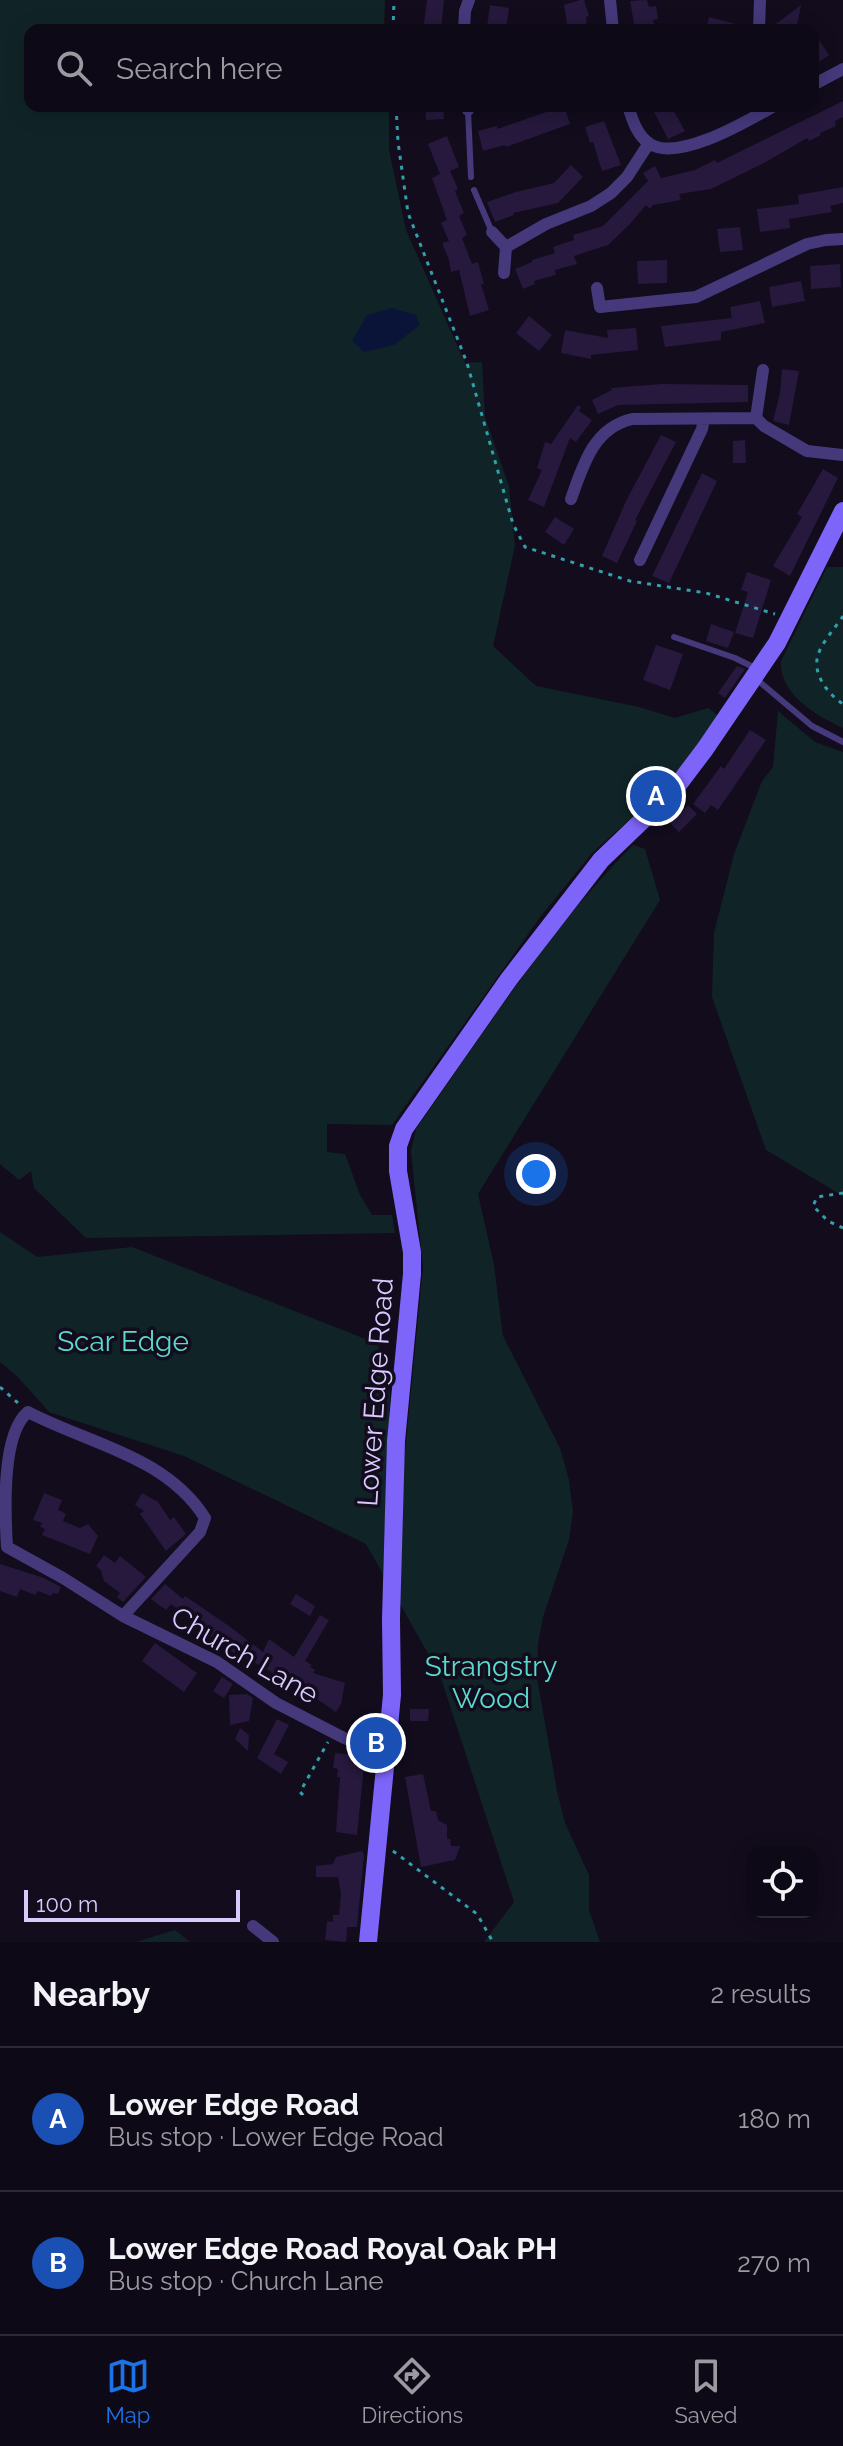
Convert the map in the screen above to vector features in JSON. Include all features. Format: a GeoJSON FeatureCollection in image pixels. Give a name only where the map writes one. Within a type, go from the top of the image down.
{"type":"FeatureCollection","features":[{"type":"Feature","properties":{"kind":"street"},"geometry":{"type":"LineString","coordinates":[[464,24],[469,0]]}},
{"type":"Feature","properties":{"kind":"street"},"geometry":{"type":"LineString","coordinates":[[610,0],[612,24]]}},
{"type":"Feature","properties":{"kind":"street"},"geometry":{"type":"LineString","coordinates":[[759,24],[760,0]]}},
{"type":"Feature","properties":{"kind":"street"},"geometry":{"type":"LineString","coordinates":[[819,82],[843,69]]}},
{"type":"Feature","properties":{"kind":"street"},"geometry":{"type":"LineString","coordinates":[[631,112],[641,135],[649,143],[669,149],[690,145],[761,112]]}},
{"type":"Feature","properties":{"kind":"street"},"geometry":{"type":"LineString","coordinates":[[506,247],[546,224],[591,206],[611,193],[627,177],[649,143]]}},
{"type":"Feature","properties":{"kind":"street"},"geometry":{"type":"LineString","coordinates":[[492,232],[506,247],[504,273]]}},
{"type":"Feature","properties":{"kind":"street"},"geometry":{"type":"LineString","coordinates":[[597,288],[600,307],[696,297],[807,244],[843,239]]}},
{"type":"Feature","properties":{"kind":"street"},"geometry":{"type":"LineString","coordinates":[[756,418],[763,370]]}},
{"type":"Feature","properties":{"kind":"street"},"geometry":{"type":"LineString","coordinates":[[571,499],[593,445],[615,426],[632,419],[756,418],[807,451],[843,455]]}},
{"type":"Feature","properties":{"kind":"street"},"geometry":{"type":"LineString","coordinates":[[640,560],[704,419]]}},
{"type":"Feature","properties":{"kind":"street","name":"Lower Edge Road"},"geometry":{"type":"LineString","coordinates":[[368,1942],[392,1695],[396,1441],[412,1274],[412,1252],[398,1171],[400,1138],[425,1097],[547,929],[601,860],[674,790],[758,674],[790,619],[843,511]]}},
{"type":"Feature","properties":{"kind":"street","name":"Church Lane"},"geometry":{"type":"LineString","coordinates":[[123,1616],[200,1532],[205,1518],[193,1499],[161,1472],[28,1412],[20,1418],[13,1436],[7,1547],[123,1616],[217,1662],[276,1703],[386,1754]]}},
{"type":"Feature","properties":{"kind":"street"},"geometry":{"type":"LineString","coordinates":[[253,1926],[273,1942]]}},
{"type":"Feature","properties":{"kind":"lane"},"geometry":{"type":"LineString","coordinates":[[469,112],[471,177]]}},
{"type":"Feature","properties":{"kind":"lane"},"geometry":{"type":"LineString","coordinates":[[474,190],[492,232]]}},
{"type":"Feature","properties":{"kind":"lane"},"geometry":{"type":"LineString","coordinates":[[674,637],[735,658],[758,674],[812,726],[843,742]]}},
{"type":"Feature","properties":{"kind":"path"},"geometry":{"type":"LineString","coordinates":[[393,24],[394,0]]}},
{"type":"Feature","properties":{"kind":"path"},"geometry":{"type":"LineString","coordinates":[[396,112],[408,213],[467,363],[513,524],[525,547],[630,581],[706,593],[790,619]]}},
{"type":"Feature","properties":{"kind":"path"},"geometry":{"type":"LineString","coordinates":[[843,616],[818,653],[817,671],[824,686],[843,704]]}},
{"type":"Feature","properties":{"kind":"path"},"geometry":{"type":"LineString","coordinates":[[843,1193],[817,1197],[813,1206],[828,1221],[843,1228]]}},
{"type":"Feature","properties":{"kind":"path"},"geometry":{"type":"LineString","coordinates":[[0,1387],[28,1412]]}},
{"type":"Feature","properties":{"kind":"path"},"geometry":{"type":"LineString","coordinates":[[303,1795],[300,1792],[305,1780],[334,1732]]}},
{"type":"Feature","properties":{"kind":"path"},"geometry":{"type":"LineString","coordinates":[[377,1839],[477,1914],[493,1942]]}},
{"type":"Feature","properties":{"kind":"green space"},"geometry":{"type":"Polygon","coordinates":[[[0,0],[385,0],[384,24],[24,24],[24,112],[389,112],[389,150],[406,230],[465,363],[482,362],[485,417],[509,486],[515,546],[493,646],[536,686],[639,707],[675,718],[708,708],[719,716],[665,788],[593,852],[541,916],[392,1125],[327,1124],[327,1152],[345,1154],[360,1195],[372,1215],[392,1215],[395,1233],[86,1238],[34,1188],[31,1171],[19,1180],[0,1164],[0,0]]]}},
{"type":"Feature","properties":{"kind":"green space"},"geometry":{"type":"Polygon","coordinates":[[[827,567],[843,567],[843,728],[801,702],[786,684],[782,673],[781,661],[827,567]]]}},
{"type":"Feature","properties":{"kind":"green space"},"geometry":{"type":"Polygon","coordinates":[[[778,711],[815,742],[843,752],[843,1196],[766,1150],[712,997],[714,933],[734,854],[762,781],[773,767],[778,711]]]}},
{"type":"Feature","properties":{"kind":"green space","name":"Strangstry Wood"},"geometry":{"type":"Polygon","coordinates":[[[633,845],[645,849],[660,900],[478,1194],[494,1265],[503,1336],[560,1448],[569,1480],[573,1512],[569,1540],[543,1617],[537,1678],[557,1791],[565,1823],[589,1875],[589,1910],[600,1942],[484,1942],[514,1902],[440,1675],[399,1602],[404,1462],[423,1267],[411,1151],[416,1129],[518,982],[573,911],[633,845]]]}},
{"type":"Feature","properties":{"kind":"green space","name":"Scar Edge"},"geometry":{"type":"Polygon","coordinates":[[[0,1232],[37,1257],[132,1247],[378,1344],[390,1394],[383,1574],[366,1544],[292,1508],[184,1456],[49,1412],[0,1362],[0,1232]]]}},
{"type":"Feature","properties":{"kind":"green space"},"geometry":{"type":"Polygon","coordinates":[[[175,1930],[190,1942],[136,1942],[175,1930]]]}},
{"type":"Feature","properties":{"kind":"water"},"geometry":{"type":"Polygon","coordinates":[[[392,308],[416,315],[420,325],[394,345],[364,352],[352,341],[367,315],[392,308]]]}},
{"type":"Feature","properties":{"kind":"building"},"geometry":{"type":"Polygon","coordinates":[[[427,0],[444,0],[442,24],[424,24],[427,0]]]}},
{"type":"Feature","properties":{"kind":"building"},"geometry":{"type":"Polygon","coordinates":[[[584,0],[589,16],[586,17],[587,24],[567,24],[564,5],[584,0]]]}},
{"type":"Feature","properties":{"kind":"building"},"geometry":{"type":"Polygon","coordinates":[[[647,0],[649,7],[656,6],[658,19],[653,20],[654,24],[634,24],[630,1],[647,0]]]}},
{"type":"Feature","properties":{"kind":"building"},"geometry":{"type":"Polygon","coordinates":[[[490,5],[509,8],[507,24],[487,24],[490,5]]]}},
{"type":"Feature","properties":{"kind":"building"},"geometry":{"type":"Polygon","coordinates":[[[801,5],[797,24],[776,24],[801,5]]]}},
{"type":"Feature","properties":{"kind":"building"},"geometry":{"type":"Polygon","coordinates":[[[709,17],[735,24],[707,24],[709,17]]]}},
{"type":"Feature","properties":{"kind":"building"},"geometry":{"type":"Polygon","coordinates":[[[819,40],[829,55],[819,62],[819,40]]]}},
{"type":"Feature","properties":{"kind":"building"},"geometry":{"type":"Polygon","coordinates":[[[843,101],[843,117],[835,121],[836,126],[821,135],[809,141],[807,138],[711,189],[679,194],[681,200],[653,205],[650,209],[646,205],[608,245],[574,256],[577,264],[555,270],[556,275],[534,281],[535,284],[523,289],[515,269],[555,253],[553,247],[574,240],[573,235],[603,226],[648,181],[643,173],[655,166],[661,178],[695,170],[715,160],[717,163],[843,101]]]}},
{"type":"Feature","properties":{"kind":"building"},"geometry":{"type":"Polygon","coordinates":[[[426,112],[443,112],[444,119],[426,120],[426,112]]]}},
{"type":"Feature","properties":{"kind":"building"},"geometry":{"type":"Polygon","coordinates":[[[547,112],[566,112],[570,124],[506,147],[483,151],[478,131],[497,126],[497,129],[547,112]]]}},
{"type":"Feature","properties":{"kind":"building"},"geometry":{"type":"Polygon","coordinates":[[[654,112],[674,112],[685,131],[668,139],[654,112]]]}},
{"type":"Feature","properties":{"kind":"building"},"geometry":{"type":"Polygon","coordinates":[[[604,121],[621,165],[602,171],[585,127],[604,121]]]}},
{"type":"Feature","properties":{"kind":"building"},"geometry":{"type":"Polygon","coordinates":[[[447,136],[459,167],[450,171],[464,213],[459,216],[467,235],[462,238],[472,264],[478,262],[489,310],[470,316],[459,270],[451,272],[442,243],[449,241],[441,223],[447,220],[432,178],[440,174],[428,144],[447,136]]]}},
{"type":"Feature","properties":{"kind":"building"},"geometry":{"type":"Polygon","coordinates":[[[571,165],[583,177],[558,203],[513,213],[495,222],[487,202],[554,183],[571,165]]]}},
{"type":"Feature","properties":{"kind":"building"},"geometry":{"type":"Polygon","coordinates":[[[843,187],[843,203],[830,206],[832,212],[789,219],[790,228],[760,232],[757,209],[799,204],[798,195],[843,187]]]}},
{"type":"Feature","properties":{"kind":"building"},"geometry":{"type":"Polygon","coordinates":[[[740,227],[743,250],[720,252],[717,229],[740,227]]]}},
{"type":"Feature","properties":{"kind":"building"},"geometry":{"type":"Polygon","coordinates":[[[667,260],[667,283],[638,284],[637,261],[667,260]]]}},
{"type":"Feature","properties":{"kind":"building"},"geometry":{"type":"Polygon","coordinates":[[[840,264],[841,287],[811,289],[810,266],[840,264]]]}},
{"type":"Feature","properties":{"kind":"building"},"geometry":{"type":"Polygon","coordinates":[[[801,281],[805,301],[772,307],[769,287],[801,281]]]}},
{"type":"Feature","properties":{"kind":"building"},"geometry":{"type":"Polygon","coordinates":[[[760,301],[765,323],[721,332],[721,340],[665,347],[661,326],[732,318],[730,307],[760,301]]]}},
{"type":"Feature","properties":{"kind":"building"},"geometry":{"type":"Polygon","coordinates":[[[529,316],[552,335],[539,351],[516,333],[529,316]]]}},
{"type":"Feature","properties":{"kind":"building"},"geometry":{"type":"Polygon","coordinates":[[[636,328],[638,350],[591,355],[591,359],[561,353],[565,330],[608,338],[607,330],[636,328]]]}},
{"type":"Feature","properties":{"kind":"building"},"geometry":{"type":"Polygon","coordinates":[[[782,369],[799,371],[789,425],[773,421],[782,369]]]}},
{"type":"Feature","properties":{"kind":"building"},"geometry":{"type":"Polygon","coordinates":[[[662,384],[748,385],[748,402],[618,405],[598,414],[592,400],[611,388],[662,384]]]}},
{"type":"Feature","properties":{"kind":"building"},"geometry":{"type":"Polygon","coordinates":[[[578,405],[581,407],[579,411],[592,420],[576,442],[570,438],[544,507],[528,500],[542,470],[537,468],[545,442],[551,444],[578,405]]]}},
{"type":"Feature","properties":{"kind":"building"},"geometry":{"type":"Polygon","coordinates":[[[661,435],[676,442],[635,520],[617,563],[602,556],[626,501],[661,435]]]}},
{"type":"Feature","properties":{"kind":"building"},"geometry":{"type":"Polygon","coordinates":[[[745,440],[746,463],[733,463],[733,441],[745,440]]]}},
{"type":"Feature","properties":{"kind":"building"},"geometry":{"type":"Polygon","coordinates":[[[823,469],[838,478],[790,576],[773,566],[802,517],[797,514],[823,469]]]}},
{"type":"Feature","properties":{"kind":"building"},"geometry":{"type":"Polygon","coordinates":[[[702,473],[717,481],[669,583],[652,576],[702,473]]]}},
{"type":"Feature","properties":{"kind":"building"},"geometry":{"type":"Polygon","coordinates":[[[555,517],[574,529],[564,545],[545,532],[555,517]]]}},
{"type":"Feature","properties":{"kind":"building"},"geometry":{"type":"Polygon","coordinates":[[[747,572],[771,580],[753,638],[735,633],[748,592],[741,590],[747,572]]]}},
{"type":"Feature","properties":{"kind":"building"},"geometry":{"type":"Polygon","coordinates":[[[711,624],[734,632],[728,648],[706,641],[711,624]]]}},
{"type":"Feature","properties":{"kind":"building"},"geometry":{"type":"Polygon","coordinates":[[[656,645],[683,654],[670,690],[643,680],[656,645]]]}},
{"type":"Feature","properties":{"kind":"building"},"geometry":{"type":"Polygon","coordinates":[[[737,666],[745,669],[725,698],[718,693],[737,666]]]}},
{"type":"Feature","properties":{"kind":"building"},"geometry":{"type":"Polygon","coordinates":[[[750,730],[766,740],[718,810],[711,805],[705,813],[693,804],[721,766],[724,769],[750,730]]]}},
{"type":"Feature","properties":{"kind":"building"},"geometry":{"type":"Polygon","coordinates":[[[688,805],[697,814],[679,832],[670,823],[688,805]]]}},
{"type":"Feature","properties":{"kind":"building"},"geometry":{"type":"Polygon","coordinates":[[[44,1493],[62,1500],[58,1510],[66,1514],[63,1521],[80,1528],[88,1524],[98,1536],[90,1554],[42,1535],[45,1529],[40,1527],[42,1523],[33,1520],[44,1493]]]}},
{"type":"Feature","properties":{"kind":"building"},"geometry":{"type":"Polygon","coordinates":[[[142,1493],[158,1502],[170,1520],[174,1517],[186,1534],[166,1551],[140,1514],[144,1511],[135,1505],[142,1493]]]}},
{"type":"Feature","properties":{"kind":"building"},"geometry":{"type":"Polygon","coordinates":[[[104,1555],[115,1563],[120,1556],[146,1577],[123,1602],[117,1597],[120,1593],[104,1581],[101,1570],[96,1566],[104,1555]]]}},
{"type":"Feature","properties":{"kind":"building"},"geometry":{"type":"Polygon","coordinates":[[[0,1564],[44,1578],[61,1587],[58,1594],[51,1596],[38,1591],[35,1595],[20,1589],[17,1597],[0,1591],[0,1564]]]}},
{"type":"Feature","properties":{"kind":"building"},"geometry":{"type":"Polygon","coordinates":[[[165,1584],[263,1652],[269,1639],[294,1657],[320,1615],[329,1620],[305,1661],[312,1665],[313,1673],[345,1683],[341,1704],[336,1712],[303,1690],[238,1656],[171,1604],[166,1610],[151,1599],[165,1584]]]}},
{"type":"Feature","properties":{"kind":"building"},"geometry":{"type":"Polygon","coordinates":[[[296,1594],[315,1606],[310,1616],[290,1604],[296,1594]]]}},
{"type":"Feature","properties":{"kind":"building"},"geometry":{"type":"Polygon","coordinates":[[[155,1643],[197,1673],[184,1692],[142,1661],[155,1643]]]}},
{"type":"Feature","properties":{"kind":"building"},"geometry":{"type":"Polygon","coordinates":[[[222,1677],[233,1684],[224,1698],[213,1691],[222,1677]]]}},
{"type":"Feature","properties":{"kind":"building"},"geometry":{"type":"Polygon","coordinates":[[[247,1694],[253,1698],[249,1721],[230,1725],[229,1695],[247,1694]]]}},
{"type":"Feature","properties":{"kind":"building"},"geometry":{"type":"Polygon","coordinates":[[[410,1709],[429,1709],[428,1721],[410,1721],[410,1709]]]}},
{"type":"Feature","properties":{"kind":"building"},"geometry":{"type":"Polygon","coordinates":[[[277,1719],[289,1725],[274,1754],[288,1762],[281,1774],[257,1758],[277,1719]]]}},
{"type":"Feature","properties":{"kind":"building"},"geometry":{"type":"Polygon","coordinates":[[[240,1728],[249,1735],[248,1751],[235,1739],[240,1728]]]}},
{"type":"Feature","properties":{"kind":"building"},"geometry":{"type":"Polygon","coordinates":[[[335,1753],[365,1756],[357,1835],[336,1832],[340,1777],[337,1777],[338,1769],[333,1768],[335,1753]]]}},
{"type":"Feature","properties":{"kind":"building"},"geometry":{"type":"Polygon","coordinates":[[[423,1774],[431,1811],[436,1811],[438,1820],[447,1825],[447,1839],[450,1839],[451,1846],[460,1846],[455,1860],[421,1867],[405,1777],[423,1774]]]}},
{"type":"Feature","properties":{"kind":"building"},"geometry":{"type":"Polygon","coordinates":[[[362,1851],[357,1927],[347,1927],[346,1942],[325,1940],[327,1921],[333,1922],[333,1915],[339,1915],[341,1893],[338,1877],[316,1877],[316,1866],[333,1864],[336,1857],[362,1851]]]}},
{"type":"Feature","properties":{"kind":"place","name":"Lower Edge Road"},"geometry":{"type":"Point","coordinates":[656,796]}},
{"type":"Feature","properties":{"kind":"place","name":"Lower Edge Road Royal Oak PH"},"geometry":{"type":"Point","coordinates":[376,1743]}}]}
